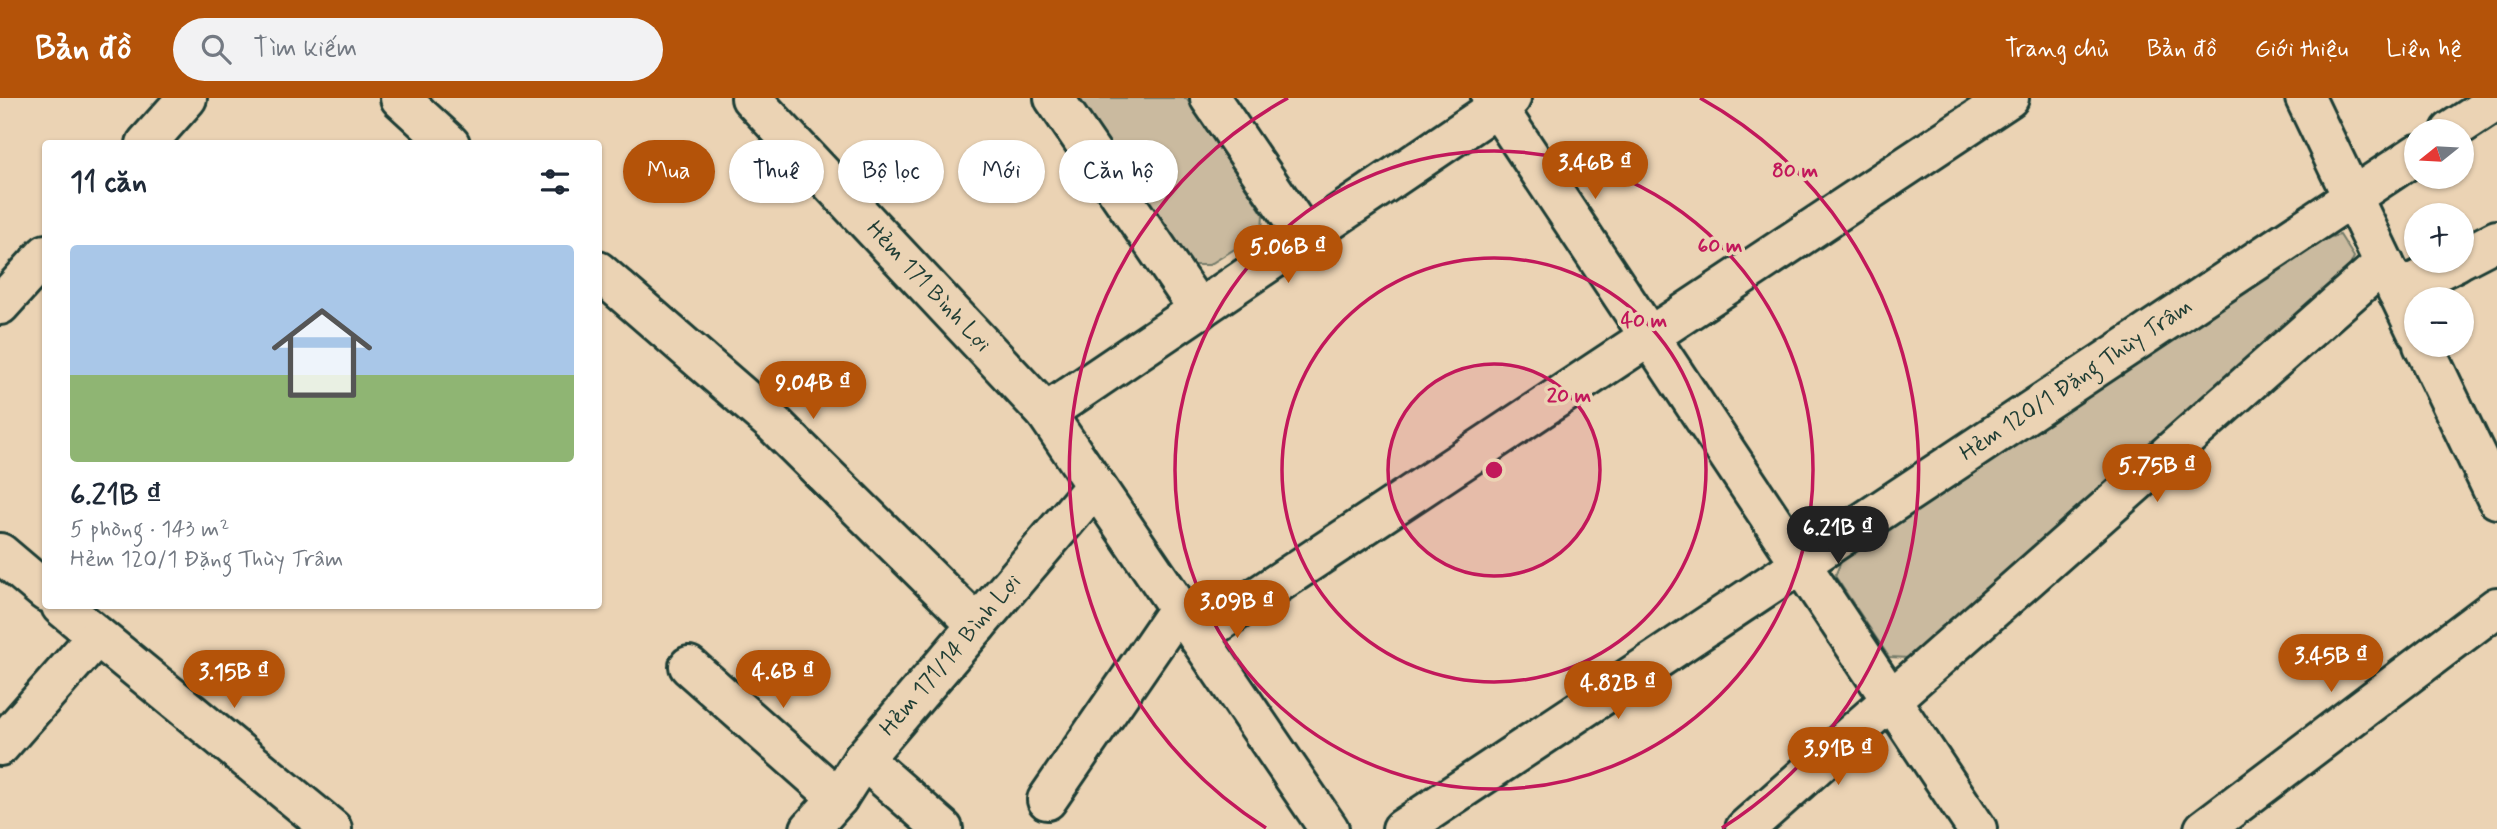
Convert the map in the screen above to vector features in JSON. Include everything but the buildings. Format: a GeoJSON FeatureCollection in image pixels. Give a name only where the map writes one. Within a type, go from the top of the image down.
{"type":"FeatureCollection","features":[{"type":"Feature","properties":{"kind":"street"},"geometry":{"type":"LineString","coordinates":[[150,140],[187,98]]}},
{"type":"Feature","properties":{"kind":"street"},"geometry":{"type":"LineString","coordinates":[[400,98],[446,140]]}},
{"type":"Feature","properties":{"kind":"street","name":"Hẻm 171 Bình Lợi"},"geometry":{"type":"LineString","coordinates":[[751,98],[1046,413],[1329,829]]}},
{"type":"Feature","properties":{"kind":"street"},"geometry":{"type":"LineString","coordinates":[[1054,98],[1199,310]]}},
{"type":"Feature","properties":{"kind":"street"},"geometry":{"type":"LineString","coordinates":[[1210,98],[1305,237]]}},
{"type":"Feature","properties":{"kind":"street"},"geometry":{"type":"LineString","coordinates":[[1047,800],[1189,622],[1649,337],[2009,98]]}},
{"type":"Feature","properties":{"kind":"street"},"geometry":{"type":"LineString","coordinates":[[2305,98],[2404,304]]}},
{"type":"Feature","properties":{"kind":"street"},"geometry":{"type":"LineString","coordinates":[[1046,413],[1500,101],[1649,337],[1977,829]]}},
{"type":"Feature","properties":{"kind":"street"},"geometry":{"type":"LineString","coordinates":[[2469,119],[2497,101]]}},
{"type":"Feature","properties":{"kind":"street","name":"Hẻm 120/1 Đặng Thùy Trâm"},"geometry":{"type":"LineString","coordinates":[[1402,829],[2404,163]]}},
{"type":"Feature","properties":{"kind":"street"},"geometry":{"type":"LineString","coordinates":[[2474,252],[2497,240]]}},
{"type":"Feature","properties":{"kind":"street"},"geometry":{"type":"LineString","coordinates":[[0,304],[42,258]]}},
{"type":"Feature","properties":{"kind":"street"},"geometry":{"type":"LineString","coordinates":[[1745,829],[1891,700],[2391,277],[2408,273]]}},
{"type":"Feature","properties":{"kind":"street"},"geometry":{"type":"LineString","coordinates":[[602,274],[775,425],[977,625]]}},
{"type":"Feature","properties":{"kind":"street"},"geometry":{"type":"LineString","coordinates":[[2429,357],[2497,499]]}},
{"type":"Feature","properties":{"kind":"street","name":"Hẻm 171/14 Bình Lợi"},"geometry":{"type":"LineString","coordinates":[[810,829],[838,798],[863,759],[1095,485]]}},
{"type":"Feature","properties":{"kind":"street"},"geometry":{"type":"LineString","coordinates":[[0,553],[42,589]]}},
{"type":"Feature","properties":{"kind":"street"},"geometry":{"type":"LineString","coordinates":[[2204,829],[2497,607]]}},
{"type":"Feature","properties":{"kind":"street"},"geometry":{"type":"LineString","coordinates":[[65,609],[332,829]]}},
{"type":"Feature","properties":{"kind":"street"},"geometry":{"type":"LineString","coordinates":[[0,746],[97,636]]}},
{"type":"Feature","properties":{"kind":"street"},"geometry":{"type":"LineString","coordinates":[[689,666],[838,798]]}},
{"type":"Feature","properties":{"kind":"street"},"geometry":{"type":"LineString","coordinates":[[863,759],[943,829]]}},
{"type":"Feature","properties":{"kind":"shaded area"},"geometry":{"type":"Polygon","coordinates":[[[1077,98],[1186,98],[1263,214],[1262,232],[1209,265],[1187,265],[1146,203],[1178,203],[1178,140],[1105,140],[1077,98]]]}},
{"type":"Feature","properties":{"kind":"shaded area"},"geometry":{"type":"Polygon","coordinates":[[[2340,235],[2354,257],[2345,277],[1910,658],[1889,657],[1835,576],[1843,557],[2322,239],[2340,235]]]}}]}
